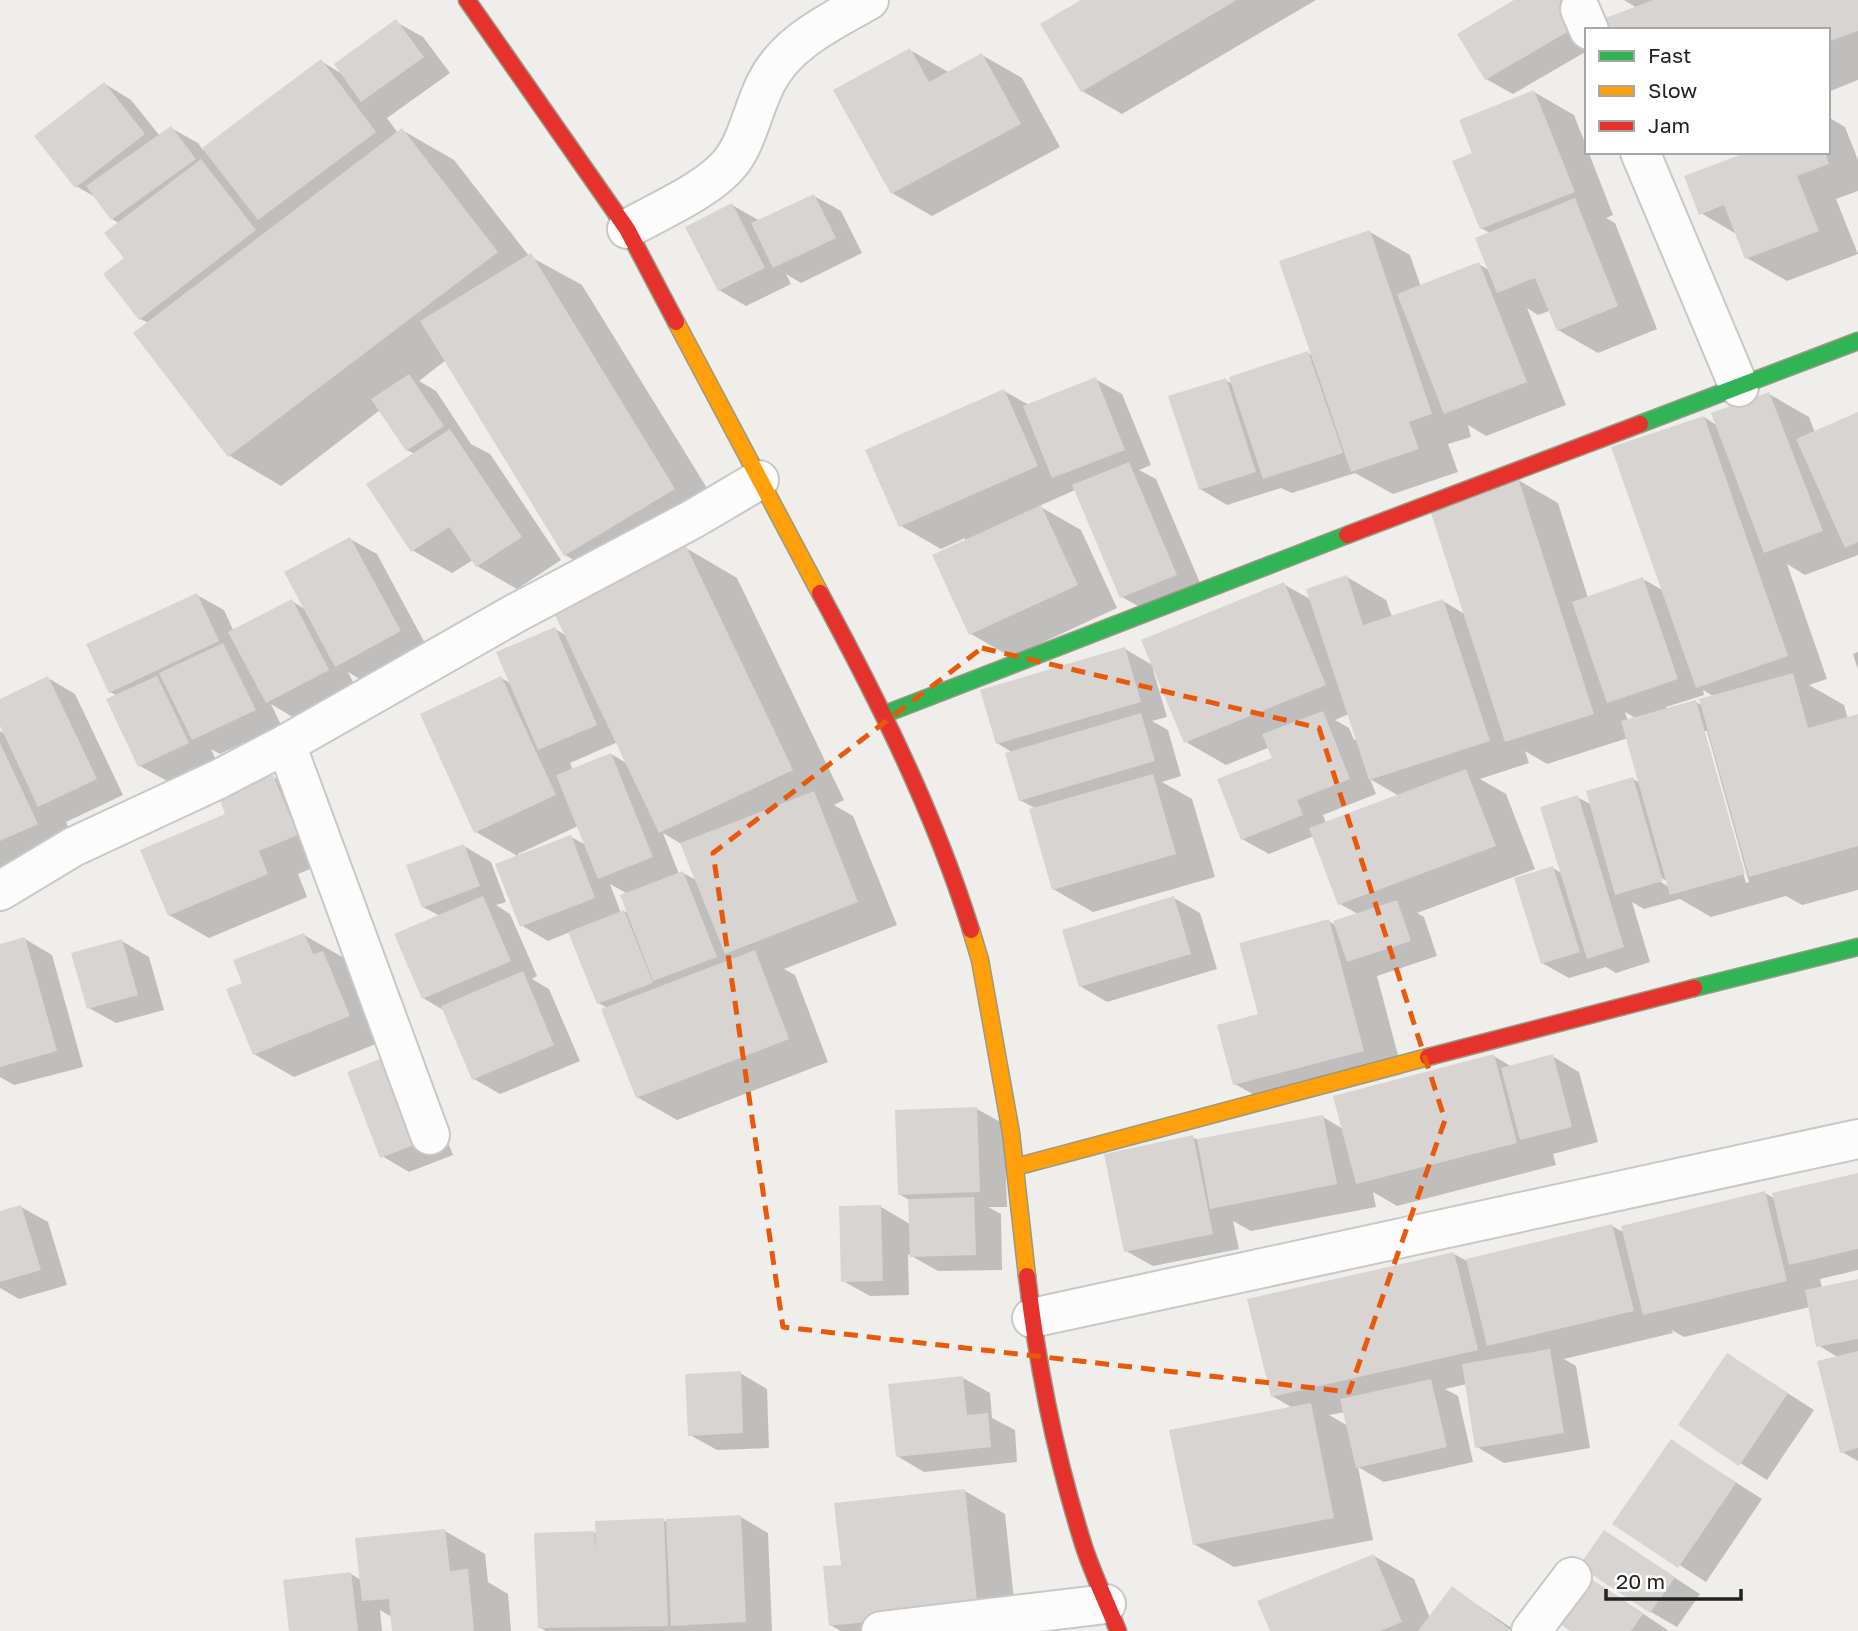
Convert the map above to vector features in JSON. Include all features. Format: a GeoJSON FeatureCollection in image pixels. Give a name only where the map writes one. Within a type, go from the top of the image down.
{"type":"FeatureCollection","features":[{"type":"Feature","properties":{"kind":"main road"},"geometry":{"type":"LineString","coordinates":[[467,0],[627,229],[885,714],[950,864],[981,960],[1015,1167],[1032,1318],[1080,1538],[1112,1618]]}},
{"type":"Feature","properties":{"kind":"main road"},"geometry":{"type":"LineString","coordinates":[[885,714],[1325,542],[1858,341]]}},
{"type":"Feature","properties":{"kind":"main road"},"geometry":{"type":"LineString","coordinates":[[1015,1167],[1547,1025],[1858,947]]}},
{"type":"Feature","properties":{"kind":"street"},"geometry":{"type":"LineString","coordinates":[[627,229],[711,180],[732,162],[765,84],[780,60],[807,37],[869,0]]}},
{"type":"Feature","properties":{"kind":"street"},"geometry":{"type":"LineString","coordinates":[[1641,154],[1739,387]]}},
{"type":"Feature","properties":{"kind":"street"},"geometry":{"type":"LineString","coordinates":[[0,891],[73,848],[286,744],[513,614],[693,519],[759,480]]}},
{"type":"Feature","properties":{"kind":"street"},"geometry":{"type":"LineString","coordinates":[[286,744],[430,1135]]}},
{"type":"Feature","properties":{"kind":"street"},"geometry":{"type":"LineString","coordinates":[[1032,1318],[1858,1139]]}},
{"type":"Feature","properties":{"kind":"street"},"geometry":{"type":"LineString","coordinates":[[1531,1631],[1572,1577]]}},
{"type":"Feature","properties":{"kind":"street"},"geometry":{"type":"LineString","coordinates":[[881,1631],[1112,1618]]}},
{"type":"Feature","properties":{"kind":"highlighted area"},"geometry":{"type":"Polygon","coordinates":[[[982,648],[1319,728],[1445,1120],[1349,1392],[783,1327],[713,853],[982,648]]]}},
{"type":"Feature","properties":{"kind":"building"},"geometry":{"type":"Polygon","coordinates":[[[1081,0],[1237,0],[1081,92],[1040,24],[1081,0]]]}},
{"type":"Feature","properties":{"kind":"building"},"geometry":{"type":"Polygon","coordinates":[[[1514,0],[1560,0],[1576,27],[1485,80],[1457,34],[1514,0]]]}},
{"type":"Feature","properties":{"kind":"building"},"geometry":{"type":"Polygon","coordinates":[[[1653,0],[1858,0],[1858,31],[1830,41],[1830,28],[1606,28],[1603,19],[1653,0]]]}},
{"type":"Feature","properties":{"kind":"building"},"geometry":{"type":"Polygon","coordinates":[[[396,19],[424,57],[361,102],[334,64],[396,19]]]}},
{"type":"Feature","properties":{"kind":"building"},"geometry":{"type":"Polygon","coordinates":[[[910,48],[929,82],[982,53],[1021,124],[891,194],[833,90],[910,48]]]}},
{"type":"Feature","properties":{"kind":"building"},"geometry":{"type":"Polygon","coordinates":[[[321,59],[376,132],[258,220],[202,148],[321,59]]]}},
{"type":"Feature","properties":{"kind":"building"},"geometry":{"type":"Polygon","coordinates":[[[104,82],[145,134],[75,188],[34,136],[104,82]]]}},
{"type":"Feature","properties":{"kind":"building"},"geometry":{"type":"Polygon","coordinates":[[[1534,90],[1575,192],[1480,229],[1452,161],[1472,153],[1459,120],[1534,90]]]}},
{"type":"Feature","properties":{"kind":"building"},"geometry":{"type":"Polygon","coordinates":[[[171,126],[196,159],[111,220],[86,186],[171,126]]]}},
{"type":"Feature","properties":{"kind":"building"},"geometry":{"type":"Polygon","coordinates":[[[402,128],[498,252],[228,457],[133,333],[402,128]]]}},
{"type":"Feature","properties":{"kind":"building"},"geometry":{"type":"Polygon","coordinates":[[[1743,154],[1826,154],[1829,164],[1797,176],[1819,231],[1745,259],[1724,205],[1699,215],[1684,176],[1743,154]]]}},
{"type":"Feature","properties":{"kind":"building"},"geometry":{"type":"Polygon","coordinates":[[[201,159],[256,230],[139,320],[103,274],[124,258],[104,233],[201,159]]]}},
{"type":"Feature","properties":{"kind":"building"},"geometry":{"type":"Polygon","coordinates":[[[814,194],[836,238],[773,268],[751,223],[814,194]]]}},
{"type":"Feature","properties":{"kind":"building"},"geometry":{"type":"Polygon","coordinates":[[[1575,198],[1618,306],[1557,331],[1535,278],[1497,293],[1475,238],[1575,198]]]}},
{"type":"Feature","properties":{"kind":"building"},"geometry":{"type":"Polygon","coordinates":[[[732,203],[765,268],[718,291],[685,227],[732,203]]]}},
{"type":"Feature","properties":{"kind":"building"},"geometry":{"type":"Polygon","coordinates":[[[1370,230],[1432,414],[1409,422],[1419,449],[1351,472],[1279,261],[1370,230]]]}},
{"type":"Feature","properties":{"kind":"building"},"geometry":{"type":"Polygon","coordinates":[[[531,253],[675,489],[564,556],[420,321],[531,253]]]}},
{"type":"Feature","properties":{"kind":"building"},"geometry":{"type":"Polygon","coordinates":[[[1479,262],[1527,382],[1444,414],[1397,294],[1479,262]]]}},
{"type":"Feature","properties":{"kind":"building"},"geometry":{"type":"Polygon","coordinates":[[[1308,351],[1343,453],[1263,479],[1229,377],[1308,351]]]}},
{"type":"Feature","properties":{"kind":"building"},"geometry":{"type":"Polygon","coordinates":[[[409,374],[444,426],[406,451],[371,399],[409,374]]]}},
{"type":"Feature","properties":{"kind":"building"},"geometry":{"type":"Polygon","coordinates":[[[1096,377],[1125,450],[1052,478],[1023,406],[1096,377]]]}},
{"type":"Feature","properties":{"kind":"building"},"geometry":{"type":"Polygon","coordinates":[[[1226,378],[1256,472],[1199,490],[1168,396],[1226,378]]]}},
{"type":"Feature","properties":{"kind":"building"},"geometry":{"type":"Polygon","coordinates":[[[1004,389],[1038,466],[899,527],[865,450],[1004,389]]]}},
{"type":"Feature","properties":{"kind":"building"},"geometry":{"type":"Polygon","coordinates":[[[1769,392],[1823,531],[1764,553],[1711,413],[1769,392]]]}},
{"type":"Feature","properties":{"kind":"building"},"geometry":{"type":"Polygon","coordinates":[[[1858,412],[1858,542],[1845,548],[1796,439],[1858,412]]]}},
{"type":"Feature","properties":{"kind":"building"},"geometry":{"type":"Polygon","coordinates":[[[1704,416],[1788,656],[1696,688],[1611,447],[1704,416]]]}},
{"type":"Feature","properties":{"kind":"building"},"geometry":{"type":"Polygon","coordinates":[[[450,429],[522,537],[476,567],[449,527],[411,552],[366,484],[450,429]]]}},
{"type":"Feature","properties":{"kind":"building"},"geometry":{"type":"Polygon","coordinates":[[[1129,462],[1177,575],[1120,598],[1072,485],[1129,462]]]}},
{"type":"Feature","properties":{"kind":"building"},"geometry":{"type":"Polygon","coordinates":[[[1518,478],[1594,714],[1505,742],[1429,507],[1518,478]]]}},
{"type":"Feature","properties":{"kind":"building"},"geometry":{"type":"Polygon","coordinates":[[[1041,505],[1078,585],[969,635],[932,555],[1041,505]]]}},
{"type":"Feature","properties":{"kind":"building"},"geometry":{"type":"Polygon","coordinates":[[[350,537],[401,631],[335,667],[284,572],[350,537]]]}},
{"type":"Feature","properties":{"kind":"building"},"geometry":{"type":"Polygon","coordinates":[[[686,546],[793,770],[659,833],[552,609],[686,546]]]}},
{"type":"Feature","properties":{"kind":"building"},"geometry":{"type":"Polygon","coordinates":[[[1347,575],[1363,625],[1443,599],[1490,741],[1369,780],[1306,589],[1347,575]]]}},
{"type":"Feature","properties":{"kind":"building"},"geometry":{"type":"Polygon","coordinates":[[[1643,577],[1678,679],[1607,703],[1572,602],[1643,577]]]}},
{"type":"Feature","properties":{"kind":"building"},"geometry":{"type":"Polygon","coordinates":[[[1284,582],[1326,685],[1184,743],[1141,640],[1284,582]]]}},
{"type":"Feature","properties":{"kind":"building"},"geometry":{"type":"Polygon","coordinates":[[[197,593],[219,641],[109,693],[86,644],[197,593]]]}},
{"type":"Feature","properties":{"kind":"building"},"geometry":{"type":"Polygon","coordinates":[[[292,599],[329,670],[266,703],[228,632],[292,599]]]}},
{"type":"Feature","properties":{"kind":"building"},"geometry":{"type":"Polygon","coordinates":[[[555,627],[597,725],[538,750],[496,652],[555,627]]]}},
{"type":"Feature","properties":{"kind":"building"},"geometry":{"type":"Polygon","coordinates":[[[223,643],[256,710],[192,740],[159,673],[223,643]]]}},
{"type":"Feature","properties":{"kind":"building"},"geometry":{"type":"Polygon","coordinates":[[[1125,647],[1141,702],[996,744],[980,690],[1125,647]]]}},
{"type":"Feature","properties":{"kind":"building"},"geometry":{"type":"Polygon","coordinates":[[[1793,673],[1808,728],[1858,714],[1858,846],[1749,877],[1699,699],[1793,673]]]}},
{"type":"Feature","properties":{"kind":"building"},"geometry":{"type":"Polygon","coordinates":[[[48,676],[97,779],[38,807],[0,726],[0,699],[48,676]]]}},
{"type":"Feature","properties":{"kind":"building"},"geometry":{"type":"Polygon","coordinates":[[[157,676],[189,743],[138,767],[106,699],[157,676]]]}},
{"type":"Feature","properties":{"kind":"building"},"geometry":{"type":"Polygon","coordinates":[[[501,676],[556,795],[474,833],[420,714],[501,676]]]}},
{"type":"Feature","properties":{"kind":"building"},"geometry":{"type":"Polygon","coordinates":[[[1696,700],[1745,874],[1670,895],[1621,721],[1696,700]]]}},
{"type":"Feature","properties":{"kind":"building"},"geometry":{"type":"Polygon","coordinates":[[[1323,711],[1350,779],[1297,800],[1303,815],[1241,840],[1217,779],[1272,758],[1262,734],[1323,711]]]}},
{"type":"Feature","properties":{"kind":"building"},"geometry":{"type":"Polygon","coordinates":[[[1141,713],[1155,761],[1019,801],[1005,753],[1141,713]]]}},
{"type":"Feature","properties":{"kind":"building"},"geometry":{"type":"Polygon","coordinates":[[[0,743],[38,824],[0,841],[0,743]]]}},
{"type":"Feature","properties":{"kind":"building"},"geometry":{"type":"Polygon","coordinates":[[[611,753],[653,857],[598,879],[556,775],[611,753]]]}},
{"type":"Feature","properties":{"kind":"building"},"geometry":{"type":"Polygon","coordinates":[[[1466,769],[1496,846],[1338,905],[1309,828],[1466,769]]]}},
{"type":"Feature","properties":{"kind":"building"},"geometry":{"type":"Polygon","coordinates":[[[1153,774],[1176,854],[1052,890],[1029,809],[1153,774]]]}},
{"type":"Feature","properties":{"kind":"building"},"geometry":{"type":"Polygon","coordinates":[[[273,775],[298,835],[259,851],[268,874],[168,916],[140,850],[225,814],[219,797],[273,775]]]}},
{"type":"Feature","properties":{"kind":"building"},"geometry":{"type":"Polygon","coordinates":[[[1633,777],[1663,881],[1615,895],[1586,791],[1633,777]]]}},
{"type":"Feature","properties":{"kind":"building"},"geometry":{"type":"Polygon","coordinates":[[[814,791],[858,902],[725,954],[680,843],[814,791]]]}},
{"type":"Feature","properties":{"kind":"building"},"geometry":{"type":"Polygon","coordinates":[[[1578,795],[1624,947],[1587,959],[1540,807],[1578,795]]]}},
{"type":"Feature","properties":{"kind":"building"},"geometry":{"type":"Polygon","coordinates":[[[571,835],[595,898],[520,927],[495,864],[571,835]]]}},
{"type":"Feature","properties":{"kind":"building"},"geometry":{"type":"Polygon","coordinates":[[[464,844],[480,886],[422,908],[406,865],[464,844]]]}},
{"type":"Feature","properties":{"kind":"building"},"geometry":{"type":"Polygon","coordinates":[[[1553,866],[1580,952],[1541,964],[1514,878],[1553,866]]]}},
{"type":"Feature","properties":{"kind":"building"},"geometry":{"type":"Polygon","coordinates":[[[683,871],[717,957],[653,981],[620,895],[683,871]]]}},
{"type":"Feature","properties":{"kind":"building"},"geometry":{"type":"Polygon","coordinates":[[[483,896],[511,961],[422,999],[394,934],[483,896]]]}},
{"type":"Feature","properties":{"kind":"building"},"geometry":{"type":"Polygon","coordinates":[[[1174,896],[1191,954],[1079,987],[1062,930],[1174,896]]]}},
{"type":"Feature","properties":{"kind":"building"},"geometry":{"type":"Polygon","coordinates":[[[1397,900],[1411,941],[1347,962],[1333,921],[1397,900]]]}},
{"type":"Feature","properties":{"kind":"building"},"geometry":{"type":"Polygon","coordinates":[[[624,910],[653,983],[597,1004],[568,932],[624,910]]]}},
{"type":"Feature","properties":{"kind":"building"},"geometry":{"type":"Polygon","coordinates":[[[1329,919],[1364,1051],[1233,1085],[1217,1025],[1258,1014],[1239,943],[1329,919]]]}},
{"type":"Feature","properties":{"kind":"building"},"geometry":{"type":"Polygon","coordinates":[[[304,933],[313,954],[323,951],[350,1016],[253,1055],[226,989],[242,983],[233,960],[304,933]]]}},
{"type":"Feature","properties":{"kind":"building"},"geometry":{"type":"Polygon","coordinates":[[[25,937],[57,1051],[0,1067],[0,944],[25,937]]]}},
{"type":"Feature","properties":{"kind":"building"},"geometry":{"type":"Polygon","coordinates":[[[122,939],[138,995],[87,1009],[71,953],[122,939]]]}},
{"type":"Feature","properties":{"kind":"building"},"geometry":{"type":"Polygon","coordinates":[[[755,950],[789,1039],[636,1098],[601,1009],[755,950]]]}},
{"type":"Feature","properties":{"kind":"building"},"geometry":{"type":"Polygon","coordinates":[[[523,971],[554,1045],[472,1080],[441,1006],[523,971]]]}},
{"type":"Feature","properties":{"kind":"building"},"geometry":{"type":"Polygon","coordinates":[[[392,1054],[427,1140],[380,1158],[347,1072],[392,1054]]]}},
{"type":"Feature","properties":{"kind":"building"},"geometry":{"type":"Polygon","coordinates":[[[1494,1054],[1517,1143],[1356,1184],[1333,1096],[1494,1054]]]}},
{"type":"Feature","properties":{"kind":"building"},"geometry":{"type":"Polygon","coordinates":[[[1553,1054],[1572,1127],[1520,1140],[1501,1068],[1553,1054]]]}},
{"type":"Feature","properties":{"kind":"building"},"geometry":{"type":"Polygon","coordinates":[[[977,1107],[980,1192],[898,1195],[895,1110],[977,1107]]]}},
{"type":"Feature","properties":{"kind":"building"},"geometry":{"type":"Polygon","coordinates":[[[1323,1115],[1337,1184],[1210,1209],[1197,1139],[1323,1115]]]}},
{"type":"Feature","properties":{"kind":"building"},"geometry":{"type":"Polygon","coordinates":[[[1193,1135],[1213,1234],[1124,1252],[1104,1154],[1193,1135]]]}},
{"type":"Feature","properties":{"kind":"building"},"geometry":{"type":"Polygon","coordinates":[[[1858,1173],[1858,1249],[1789,1265],[1772,1193],[1858,1173]]]}},
{"type":"Feature","properties":{"kind":"building"},"geometry":{"type":"Polygon","coordinates":[[[1765,1191],[1787,1281],[1643,1315],[1621,1226],[1765,1191]]]}},
{"type":"Feature","properties":{"kind":"building"},"geometry":{"type":"Polygon","coordinates":[[[974,1197],[976,1255],[910,1257],[908,1199],[974,1197]]]}},
{"type":"Feature","properties":{"kind":"building"},"geometry":{"type":"Polygon","coordinates":[[[21,1205],[41,1270],[0,1282],[0,1211],[21,1205]]]}},
{"type":"Feature","properties":{"kind":"building"},"geometry":{"type":"Polygon","coordinates":[[[881,1205],[883,1281],[841,1282],[839,1206],[881,1205]]]}},
{"type":"Feature","properties":{"kind":"building"},"geometry":{"type":"Polygon","coordinates":[[[1612,1224],[1634,1311],[1487,1346],[1466,1259],[1612,1224]]]}},
{"type":"Feature","properties":{"kind":"building"},"geometry":{"type":"Polygon","coordinates":[[[1454,1252],[1478,1350],[1271,1397],[1247,1299],[1454,1252]]]}},
{"type":"Feature","properties":{"kind":"building"},"geometry":{"type":"Polygon","coordinates":[[[1858,1279],[1858,1339],[1816,1347],[1805,1290],[1858,1279]]]}},
{"type":"Feature","properties":{"kind":"building"},"geometry":{"type":"Polygon","coordinates":[[[1550,1349],[1564,1433],[1475,1448],[1462,1364],[1550,1349]]]}},
{"type":"Feature","properties":{"kind":"building"},"geometry":{"type":"Polygon","coordinates":[[[1858,1351],[1858,1448],[1840,1453],[1817,1361],[1858,1351]]]}},
{"type":"Feature","properties":{"kind":"building"},"geometry":{"type":"Polygon","coordinates":[[[1727,1353],[1788,1393],[1739,1466],[1678,1425],[1727,1353]]]}},
{"type":"Feature","properties":{"kind":"building"},"geometry":{"type":"Polygon","coordinates":[[[741,1371],[743,1433],[688,1436],[685,1374],[741,1371]]]}},
{"type":"Feature","properties":{"kind":"building"},"geometry":{"type":"Polygon","coordinates":[[[963,1376],[967,1415],[988,1413],[991,1447],[896,1457],[888,1384],[963,1376]]]}},
{"type":"Feature","properties":{"kind":"building"},"geometry":{"type":"Polygon","coordinates":[[[1431,1379],[1447,1447],[1356,1468],[1340,1399],[1431,1379]]]}},
{"type":"Feature","properties":{"kind":"building"},"geometry":{"type":"Polygon","coordinates":[[[1311,1403],[1334,1518],[1193,1545],[1169,1430],[1311,1403]]]}},
{"type":"Feature","properties":{"kind":"building"},"geometry":{"type":"Polygon","coordinates":[[[1671,1439],[1736,1483],[1678,1568],[1612,1524],[1671,1439]]]}},
{"type":"Feature","properties":{"kind":"building"},"geometry":{"type":"Polygon","coordinates":[[[965,1489],[978,1610],[829,1626],[823,1566],[841,1565],[834,1503],[965,1489]]]}},
{"type":"Feature","properties":{"kind":"building"},"geometry":{"type":"Polygon","coordinates":[[[741,1515],[746,1622],[671,1626],[666,1519],[741,1515]]]}},
{"type":"Feature","properties":{"kind":"building"},"geometry":{"type":"Polygon","coordinates":[[[664,1518],[668,1626],[538,1628],[534,1533],[594,1531],[596,1552],[595,1521],[664,1518]]]}},
{"type":"Feature","properties":{"kind":"building"},"geometry":{"type":"Polygon","coordinates":[[[445,1529],[450,1571],[468,1569],[474,1631],[392,1631],[389,1599],[362,1601],[355,1538],[445,1529]]]}},
{"type":"Feature","properties":{"kind":"building"},"geometry":{"type":"Polygon","coordinates":[[[1604,1530],[1675,1577],[1650,1613],[1579,1566],[1604,1530]]]}},
{"type":"Feature","properties":{"kind":"building"},"geometry":{"type":"Polygon","coordinates":[[[1374,1554],[1402,1622],[1380,1631],[1270,1631],[1257,1601],[1374,1554]]]}},
{"type":"Feature","properties":{"kind":"building"},"geometry":{"type":"Polygon","coordinates":[[[351,1572],[358,1631],[289,1631],[283,1580],[351,1572]]]}},
{"type":"Feature","properties":{"kind":"building"},"geometry":{"type":"Polygon","coordinates":[[[1584,1574],[1643,1614],[1631,1631],[1570,1631],[1553,1619],[1584,1574]]]}},
{"type":"Feature","properties":{"kind":"building"},"geometry":{"type":"Polygon","coordinates":[[[1452,1586],[1512,1631],[1418,1631],[1452,1586]]]}},
{"type":"Feature","properties":{"kind":"traffic: fast"},"geometry":{"type":"LineString","coordinates":[[1640,424],[1858,341]]}},
{"type":"Feature","properties":{"kind":"traffic: fast"},"geometry":{"type":"LineString","coordinates":[[885,714],[1347,535]]}},
{"type":"Feature","properties":{"kind":"traffic: fast"},"geometry":{"type":"LineString","coordinates":[[1694,988],[1858,947]]}},
{"type":"Feature","properties":{"kind":"traffic: slow"},"geometry":{"type":"LineString","coordinates":[[676,322],[820,593]]}},
{"type":"Feature","properties":{"kind":"traffic: slow"},"geometry":{"type":"LineString","coordinates":[[971,930],[980,960],[1011,1133],[1027,1276]]}},
{"type":"Feature","properties":{"kind":"traffic: slow"},"geometry":{"type":"LineString","coordinates":[[1015,1167],[1428,1057]]}},
{"type":"Feature","properties":{"kind":"traffic: jam"},"geometry":{"type":"LineString","coordinates":[[467,0],[627,229],[676,322]]}},
{"type":"Feature","properties":{"kind":"traffic: jam"},"geometry":{"type":"LineString","coordinates":[[1347,535],[1640,424]]}},
{"type":"Feature","properties":{"kind":"traffic: jam"},"geometry":{"type":"LineString","coordinates":[[820,593],[923,800],[971,930]]}},
{"type":"Feature","properties":{"kind":"traffic: jam"},"geometry":{"type":"LineString","coordinates":[[1428,1057],[1694,988]]}},
{"type":"Feature","properties":{"kind":"traffic: jam"},"geometry":{"type":"LineString","coordinates":[[1027,1276],[1042,1375],[1063,1473],[1093,1573],[1118,1631]]}}]}
